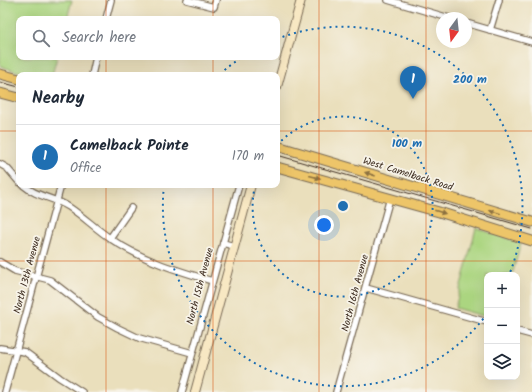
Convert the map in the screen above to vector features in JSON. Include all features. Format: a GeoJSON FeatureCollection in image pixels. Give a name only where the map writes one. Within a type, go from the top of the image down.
{"type":"FeatureCollection","features":[{"type":"Feature","properties":{"kind":"main road"},"geometry":{"type":"LineString","coordinates":[[0,74],[16,78]]}},
{"type":"Feature","properties":{"kind":"main road"},"geometry":{"type":"LineString","coordinates":[[0,92],[16,97]]}},
{"type":"Feature","properties":{"kind":"main road","name":"West Camelback Road"},"geometry":{"type":"LineString","coordinates":[[280,147],[532,222]]}},
{"type":"Feature","properties":{"kind":"main road"},"geometry":{"type":"LineString","coordinates":[[280,168],[390,198],[532,241]]}},
{"type":"Feature","properties":{"kind":"street"},"geometry":{"type":"LineString","coordinates":[[107,16],[111,0]]}},
{"type":"Feature","properties":{"kind":"street"},"geometry":{"type":"LineString","coordinates":[[188,0],[214,7],[216,0]]}},
{"type":"Feature","properties":{"kind":"street"},"geometry":{"type":"LineString","coordinates":[[280,76],[301,0]]}},
{"type":"Feature","properties":{"kind":"street"},"geometry":{"type":"LineString","coordinates":[[388,0],[436,14]]}},
{"type":"Feature","properties":{"kind":"street"},"geometry":{"type":"LineString","coordinates":[[490,30],[498,0]]}},
{"type":"Feature","properties":{"kind":"street"},"geometry":{"type":"LineString","coordinates":[[472,25],[532,42]]}},
{"type":"Feature","properties":{"kind":"street"},"geometry":{"type":"LineString","coordinates":[[93,72],[95,60]]}},
{"type":"Feature","properties":{"kind":"street"},"geometry":{"type":"LineString","coordinates":[[0,164],[7,168],[16,178]]}},
{"type":"Feature","properties":{"kind":"street"},"geometry":{"type":"LineString","coordinates":[[27,188],[36,195],[57,201],[70,208],[110,238],[139,255],[161,265],[212,281]]}},
{"type":"Feature","properties":{"kind":"street","name":"North 13th Avenue"},"geometry":{"type":"LineString","coordinates":[[5,392],[60,188]]}},
{"type":"Feature","properties":{"kind":"street","name":"North 15th Avenue"},"geometry":{"type":"LineString","coordinates":[[182,392],[238,188]]}},
{"type":"Feature","properties":{"kind":"street"},"geometry":{"type":"LineString","coordinates":[[195,392],[250,188]]}},
{"type":"Feature","properties":{"kind":"street","name":"North 16th Avenue"},"geometry":{"type":"LineString","coordinates":[[336,392],[390,198]]}},
{"type":"Feature","properties":{"kind":"street"},"geometry":{"type":"LineString","coordinates":[[110,238],[131,208]]}},
{"type":"Feature","properties":{"kind":"street"},"geometry":{"type":"LineString","coordinates":[[223,243],[234,246]]}},
{"type":"Feature","properties":{"kind":"street"},"geometry":{"type":"LineString","coordinates":[[0,262],[15,271],[50,280],[98,317],[139,338],[192,353]]}},
{"type":"Feature","properties":{"kind":"street"},"geometry":{"type":"LineString","coordinates":[[366,288],[484,321]]}},
{"type":"Feature","properties":{"kind":"street"},"geometry":{"type":"LineString","coordinates":[[520,332],[532,335]]}},
{"type":"Feature","properties":{"kind":"street"},"geometry":{"type":"LineString","coordinates":[[0,348],[25,352],[82,392]]}},
{"type":"Feature","properties":{"kind":"green space"},"geometry":{"type":"Polygon","coordinates":[[[0,0],[72,0],[68,16],[16,16],[16,60],[56,60],[53,72],[19,72],[0,66],[0,0]]]}},
{"type":"Feature","properties":{"kind":"green space"},"geometry":{"type":"Polygon","coordinates":[[[476,228],[521,243],[513,272],[484,272],[484,316],[455,308],[476,228]]]}},
{"type":"Feature","properties":{"kind":"tram line"},"geometry":{"type":"LineString","coordinates":[[0,82],[16,86]]}},
{"type":"Feature","properties":{"kind":"tram line"},"geometry":{"type":"LineString","coordinates":[[280,156],[532,229]]}},
{"type":"Feature","properties":{"kind":"place","name":"Camelback Pointe"},"geometry":{"type":"Point","coordinates":[413,99]}}]}
